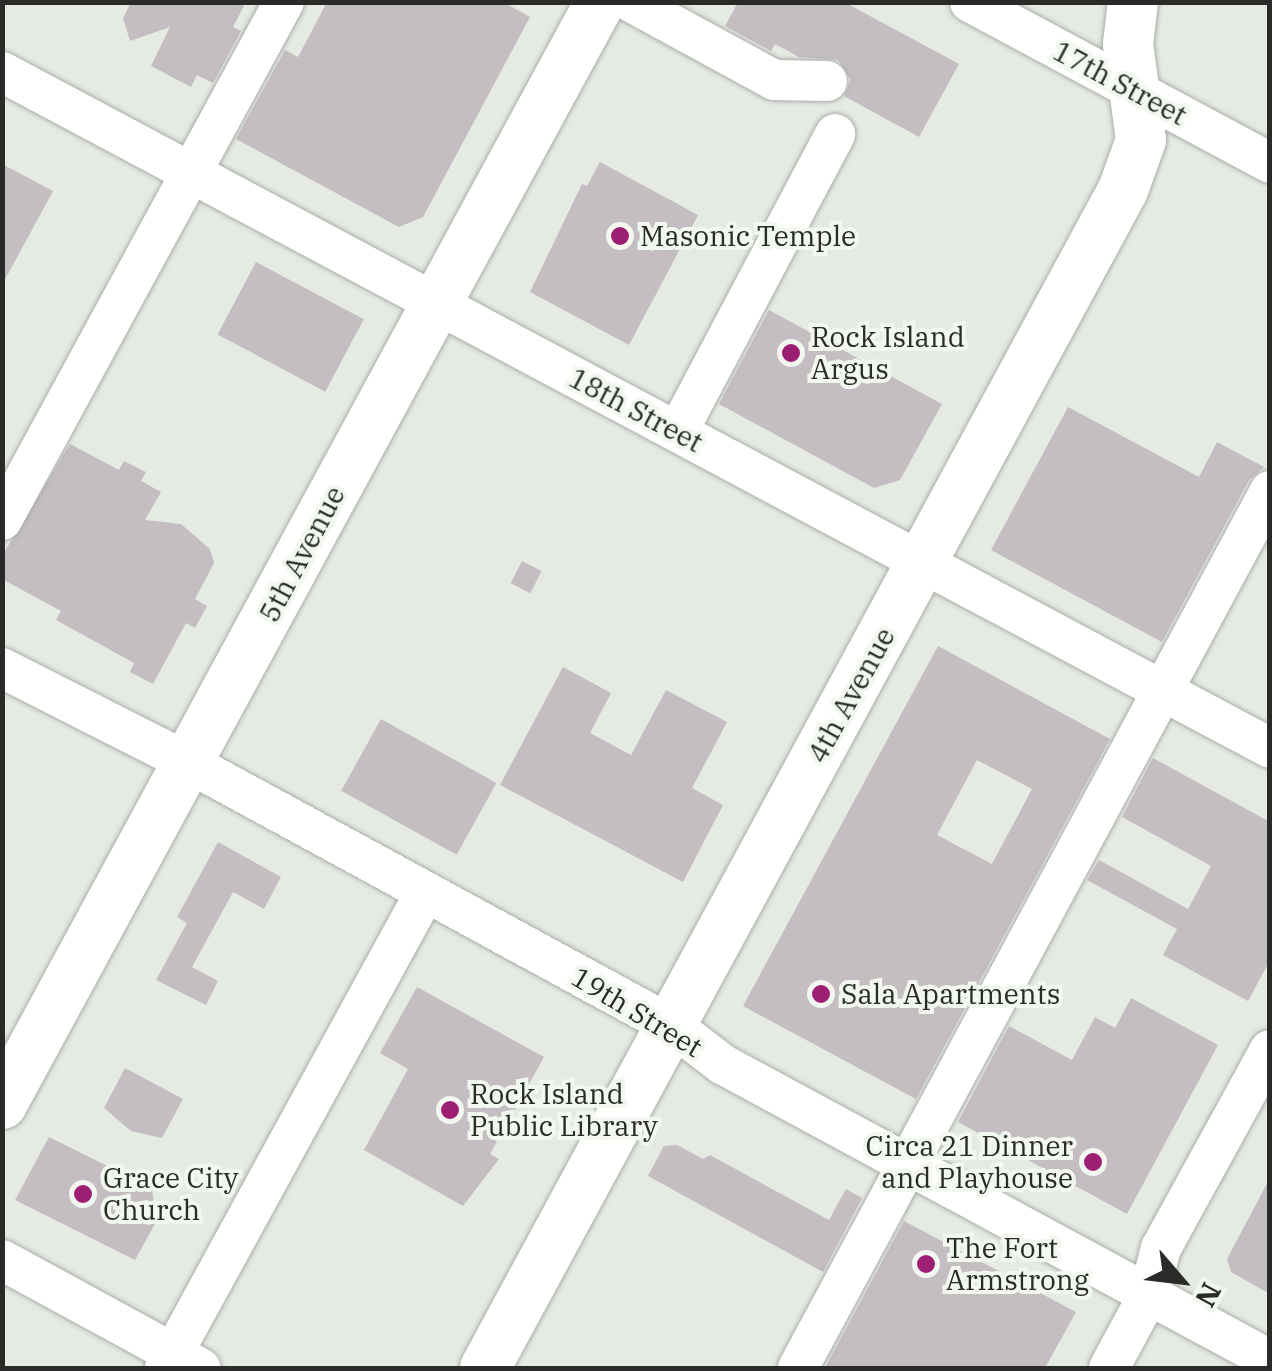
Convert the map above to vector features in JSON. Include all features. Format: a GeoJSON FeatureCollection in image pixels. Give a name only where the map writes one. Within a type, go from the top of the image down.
{"type":"FeatureCollection","features":[{"type":"Feature","properties":{"kind":"main road","name":"5th Avenue"},"geometry":{"type":"LineString","coordinates":[[2,1104],[600,2]]}},
{"type":"Feature","properties":{"kind":"main road","name":"4th Avenue"},"geometry":{"type":"LineString","coordinates":[[485,1368],[674,1028],[1124,190],[1141,140],[1128,44],[1133,2]]}},
{"type":"Feature","properties":{"kind":"street"},"geometry":{"type":"LineString","coordinates":[[2,520],[284,2]]}},
{"type":"Feature","properties":{"kind":"street"},"geometry":{"type":"LineString","coordinates":[[632,2],[774,80],[828,81]]}},
{"type":"Feature","properties":{"kind":"street","name":"17th Street"},"geometry":{"type":"LineString","coordinates":[[970,2],[1270,163]]}},
{"type":"Feature","properties":{"kind":"street","name":"18th Street"},"geometry":{"type":"LineString","coordinates":[[2,72],[1270,748]]}},
{"type":"Feature","properties":{"kind":"street"},"geometry":{"type":"LineString","coordinates":[[678,431],[834,134]]}},
{"type":"Feature","properties":{"kind":"street"},"geometry":{"type":"LineString","coordinates":[[798,1368],[1270,491]]}},
{"type":"Feature","properties":{"kind":"street","name":"19th Street"},"geometry":{"type":"LineString","coordinates":[[2,668],[189,763],[674,1028],[722,1064],[1270,1360]]}},
{"type":"Feature","properties":{"kind":"street"},"geometry":{"type":"LineString","coordinates":[[2,1260],[179,1364],[425,893]]}},
{"type":"Feature","properties":{"kind":"street"},"geometry":{"type":"LineString","coordinates":[[1109,1368],[1148,1294],[1161,1248],[1269,1054]]}},
{"type":"Feature","properties":{"kind":"building"},"geometry":{"type":"Polygon","coordinates":[[[131,2],[246,2],[233,27],[241,31],[213,83],[197,75],[191,87],[151,66],[170,27],[130,41],[123,18],[131,2]]]}},
{"type":"Feature","properties":{"kind":"building"},"geometry":{"type":"Polygon","coordinates":[[[327,2],[503,2],[530,17],[423,217],[399,227],[236,139],[285,50],[298,57],[327,2]]]}},
{"type":"Feature","properties":{"kind":"building"},"geometry":{"type":"Polygon","coordinates":[[[738,2],[844,2],[959,64],[919,137],[844,96],[851,80],[838,60],[799,57],[775,44],[771,51],[725,26],[738,2]]]}},
{"type":"Feature","properties":{"kind":"building","name":"Masonic Temple"},"geometry":{"type":"Polygon","coordinates":[[[600,162],[698,215],[629,345],[530,292],[582,184],[587,186],[600,162]]]}},
{"type":"Feature","properties":{"kind":"building"},"geometry":{"type":"Polygon","coordinates":[[[2,164],[53,191],[2,285],[2,164]]]}},
{"type":"Feature","properties":{"kind":"building"},"geometry":{"type":"Polygon","coordinates":[[[256,262],[364,319],[325,392],[218,334],[256,262]]]}},
{"type":"Feature","properties":{"kind":"building","name":"Rock Island Argus"},"geometry":{"type":"Polygon","coordinates":[[[769,310],[942,404],[900,480],[874,488],[719,404],[769,310]]]}},
{"type":"Feature","properties":{"kind":"building"},"geometry":{"type":"Polygon","coordinates":[[[1068,407],[1199,477],[1217,442],[1264,467],[1249,480],[1162,642],[991,550],[1068,407]]]}},
{"type":"Feature","properties":{"kind":"building"},"geometry":{"type":"Polygon","coordinates":[[[70,444],[119,470],[124,461],[146,472],[141,481],[161,492],[145,520],[181,524],[210,549],[214,563],[195,599],[207,606],[195,628],[186,623],[153,684],[130,672],[134,663],[56,620],[61,611],[2,579],[2,556],[70,444]]]}},
{"type":"Feature","properties":{"kind":"building"},"geometry":{"type":"Polygon","coordinates":[[[522,561],[542,571],[530,593],[511,583],[522,561]]]}},
{"type":"Feature","properties":{"kind":"building"},"geometry":{"type":"Polygon","coordinates":[[[938,646],[1110,739],[916,1099],[743,1006],[938,646]],[[977,760],[937,835],[992,864],[1032,789],[977,760]]]}},
{"type":"Feature","properties":{"kind":"building"},"geometry":{"type":"Polygon","coordinates":[[[563,667],[611,693],[590,733],[631,755],[666,690],[727,722],[692,788],[723,805],[683,882],[500,785],[563,667]]]}},
{"type":"Feature","properties":{"kind":"building"},"geometry":{"type":"Polygon","coordinates":[[[381,719],[496,783],[457,855],[341,791],[381,719]]]}},
{"type":"Feature","properties":{"kind":"building"},"geometry":{"type":"Polygon","coordinates":[[[1153,758],[1270,822],[1270,960],[1248,1001],[1163,955],[1177,929],[1087,880],[1099,860],[1188,909],[1211,866],[1122,817],[1153,758]]]}},
{"type":"Feature","properties":{"kind":"building"},"geometry":{"type":"Polygon","coordinates":[[[218,842],[281,877],[264,909],[233,892],[192,967],[218,981],[206,1005],[156,980],[187,923],[177,917],[218,842]]]}},
{"type":"Feature","properties":{"kind":"building","name":"Rock Island Public Library"},"geometry":{"type":"Polygon","coordinates":[[[417,987],[544,1057],[490,1154],[499,1159],[463,1206],[364,1150],[408,1069],[380,1053],[417,987]]]}},
{"type":"Feature","properties":{"kind":"building","name":"Circa 21 Dinner and Playhouse"},"geometry":{"type":"Polygon","coordinates":[[[1131,998],[1218,1045],[1127,1214],[958,1122],[1009,1026],[1072,1060],[1095,1017],[1115,1028],[1131,998]]]}},
{"type":"Feature","properties":{"kind":"building"},"geometry":{"type":"Polygon","coordinates":[[[125,1068],[183,1099],[162,1138],[131,1131],[104,1108],[125,1068]]]}},
{"type":"Feature","properties":{"kind":"building","name":"Grace City Church"},"geometry":{"type":"Polygon","coordinates":[[[49,1137],[152,1188],[156,1222],[135,1260],[15,1200],[49,1137]]]}},
{"type":"Feature","properties":{"kind":"building"},"geometry":{"type":"Polygon","coordinates":[[[677,1145],[703,1159],[710,1155],[829,1220],[846,1189],[862,1198],[823,1272],[648,1176],[664,1146],[677,1145]]]}},
{"type":"Feature","properties":{"kind":"building"},"geometry":{"type":"Polygon","coordinates":[[[1270,1178],[1270,1294],[1231,1272],[1227,1259],[1270,1178]]]}},
{"type":"Feature","properties":{"kind":"building","name":"The Fort Armstrong"},"geometry":{"type":"Polygon","coordinates":[[[904,1221],[1076,1312],[1045,1368],[826,1366],[904,1221]]]}},
{"type":"Feature","properties":{"kind":"place","name":"Masonic Temple"},"geometry":{"type":"Point","coordinates":[620,236]}},
{"type":"Feature","properties":{"kind":"place","name":"Rock Island Argus"},"geometry":{"type":"Point","coordinates":[791,353]}},
{"type":"Feature","properties":{"kind":"place","name":"Sala Apartments"},"geometry":{"type":"Point","coordinates":[821,994]}},
{"type":"Feature","properties":{"kind":"place","name":"Rock Island Public Library"},"geometry":{"type":"Point","coordinates":[450,1110]}},
{"type":"Feature","properties":{"kind":"place","name":"Circa 21 Dinner and Playhouse"},"geometry":{"type":"Point","coordinates":[1093,1162]}},
{"type":"Feature","properties":{"kind":"place","name":"Grace City Church"},"geometry":{"type":"Point","coordinates":[83,1194]}},
{"type":"Feature","properties":{"kind":"place","name":"The Fort Armstrong"},"geometry":{"type":"Point","coordinates":[926,1264]}}]}
